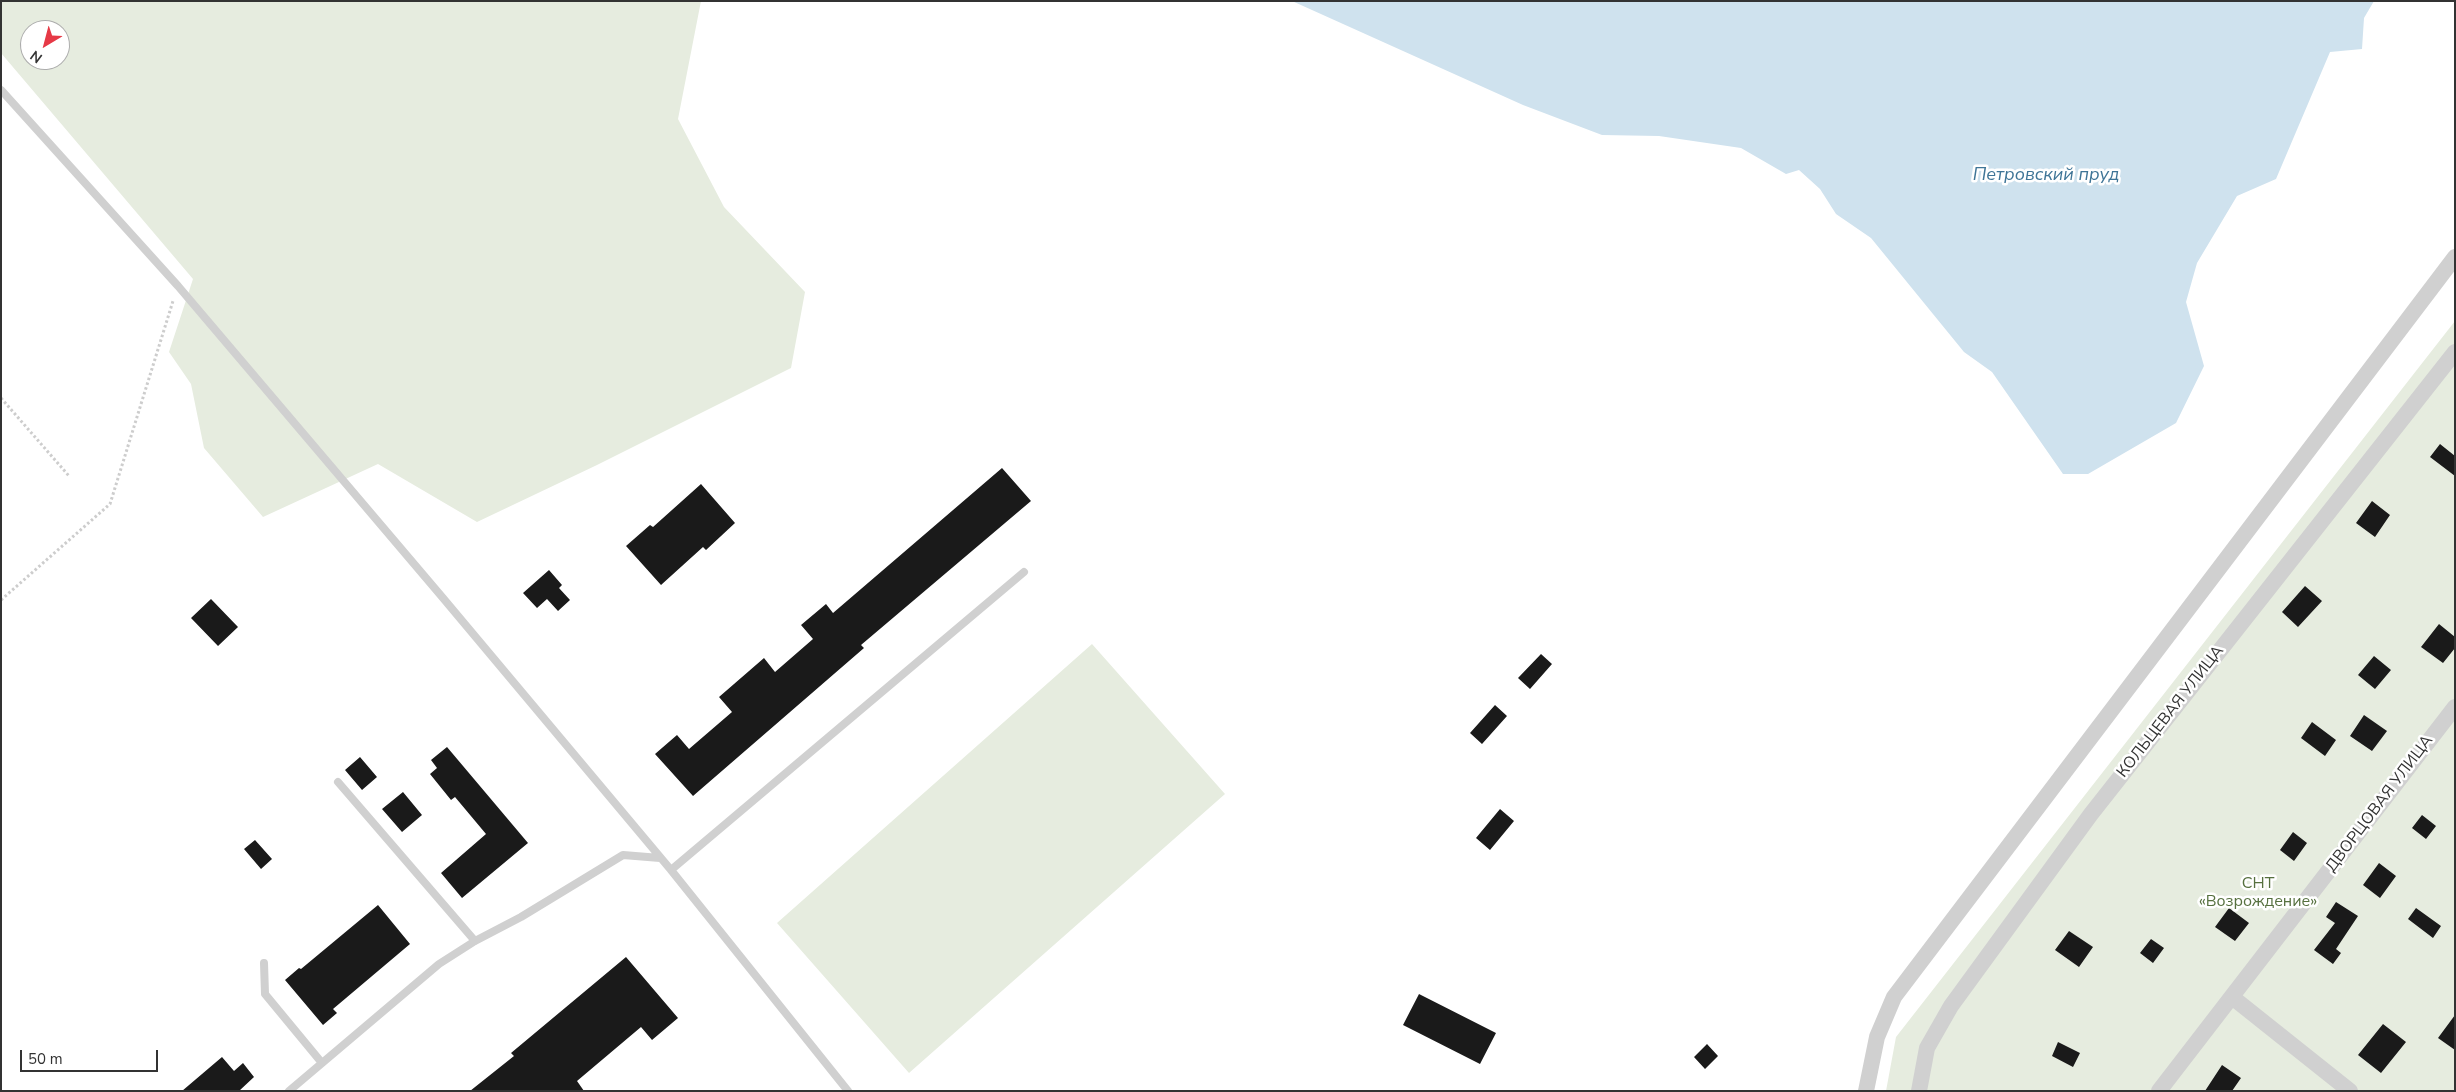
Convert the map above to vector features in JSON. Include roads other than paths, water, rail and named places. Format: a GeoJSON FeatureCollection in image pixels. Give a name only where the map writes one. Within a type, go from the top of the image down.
{"type":"FeatureCollection","features":[{"type":"Feature","properties":{"kind":"street"},"geometry":{"type":"LineString","coordinates":[[1866,1091],[1877,1037],[1894,997],[2455,257]]}},
{"type":"Feature","properties":{"kind":"street","name":"КОЛЬЦЕВАЯ УЛИЦА"},"geometry":{"type":"LineString","coordinates":[[1919,1091],[1927,1048],[1957,998],[2091,814],[2455,352]]}},
{"type":"Feature","properties":{"kind":"street","name":"ДВОРЦОВАЯ УЛИЦА"},"geometry":{"type":"LineString","coordinates":[[2159,1091],[2455,707]]}},
{"type":"Feature","properties":{"kind":"street"},"geometry":{"type":"LineString","coordinates":[[2232,997],[2350,1091]]}},
{"type":"Feature","properties":{"kind":"lane"},"geometry":{"type":"LineString","coordinates":[[1,90],[178,286],[671,870],[848,1091]]}},
{"type":"Feature","properties":{"kind":"lane"},"geometry":{"type":"LineString","coordinates":[[671,870],[1024,572]]}},
{"type":"Feature","properties":{"kind":"lane"},"geometry":{"type":"LineString","coordinates":[[338,782],[475,941]]}},
{"type":"Feature","properties":{"kind":"lane"},"geometry":{"type":"LineString","coordinates":[[289,1091],[439,964],[475,941],[522,917],[623,855],[660,858]]}},
{"type":"Feature","properties":{"kind":"lane"},"geometry":{"type":"LineString","coordinates":[[264,964],[265,994],[322,1063]]}},
{"type":"Feature","properties":{"kind":"water","name":"Петровский пруд"},"geometry":{"type":"Polygon","coordinates":[[[1292,1],[2374,1],[2364,18],[2362,49],[2330,52],[2276,179],[2237,196],[2197,263],[2186,302],[2204,366],[2176,423],[2088,474],[2063,474],[1992,372],[1964,352],[1871,238],[1836,214],[1820,189],[1799,170],[1786,174],[1741,148],[1659,136],[1602,135],[1523,105],[1292,1]]]}},
{"type":"Feature","properties":{"kind":"park label","name":"СНТ «Возрождение»"},"geometry":{"type":"Point","coordinates":[2258,893]}}]}
